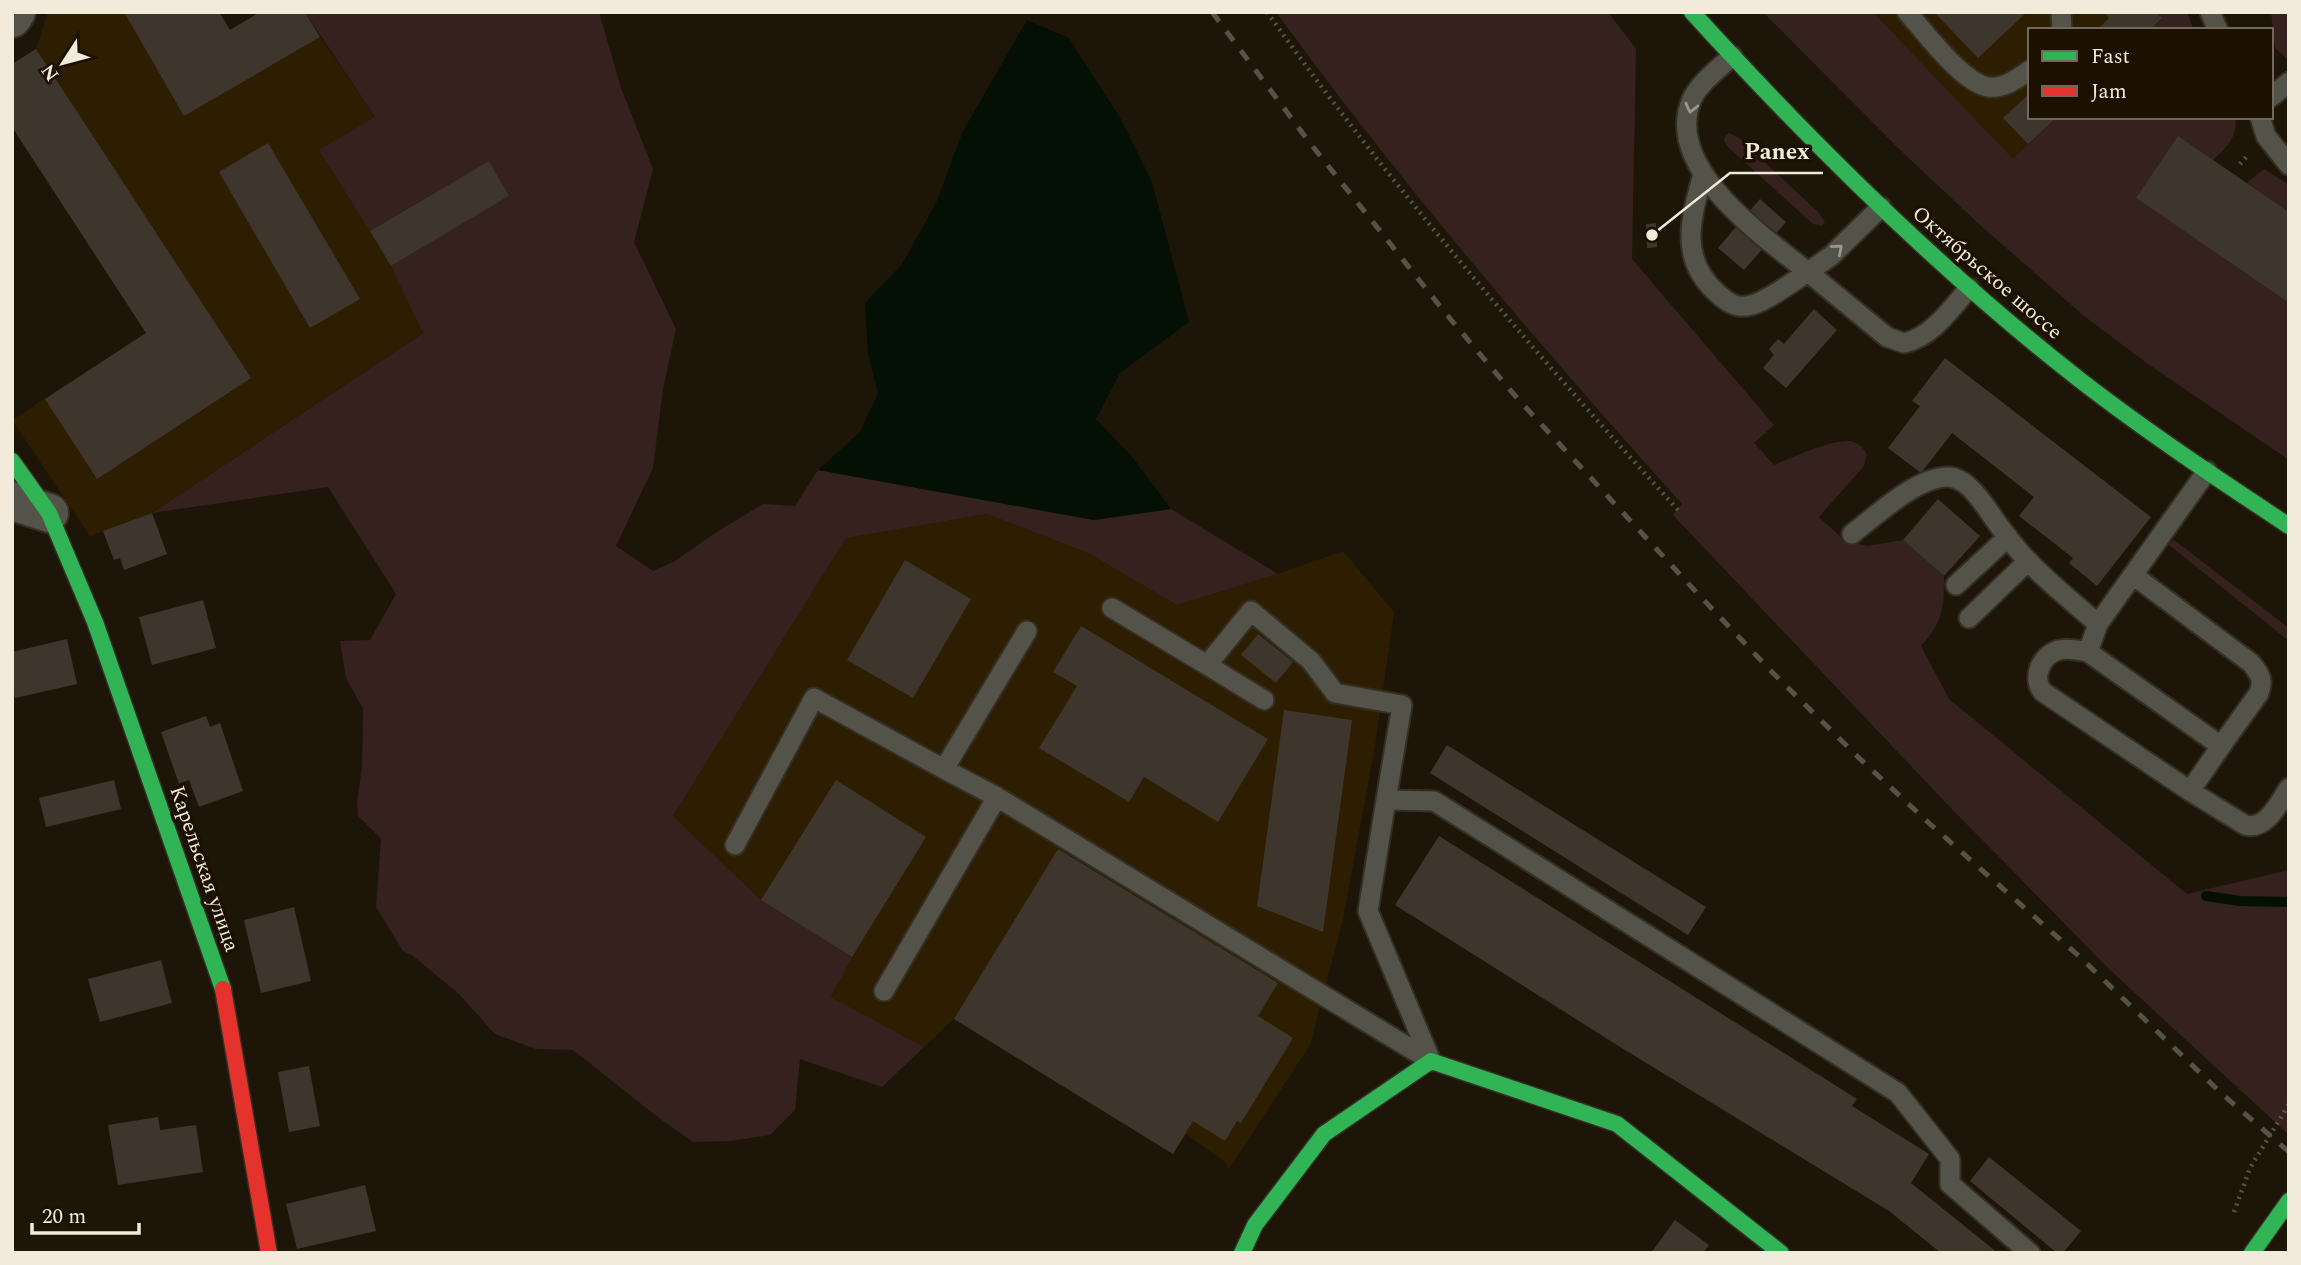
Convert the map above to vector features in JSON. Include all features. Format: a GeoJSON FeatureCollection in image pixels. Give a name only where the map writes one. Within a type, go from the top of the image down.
{"type":"FeatureCollection","features":[{"type":"Feature","properties":{"kind":"street"},"geometry":{"type":"LineString","coordinates":[[12,18],[16,12]]}},
{"type":"Feature","properties":{"kind":"street","name":"Октябрьское шоссе"},"geometry":{"type":"LineString","coordinates":[[1692,12],[1820,147],[1969,288],[2080,380],[2289,526]]}},
{"type":"Feature","properties":{"kind":"street","name":"Карельская улица"},"geometry":{"type":"LineString","coordinates":[[12,461],[49,513],[95,622],[224,992],[269,1253]]}},
{"type":"Feature","properties":{"kind":"street"},"geometry":{"type":"LineString","coordinates":[[12,500],[49,513]]}},
{"type":"Feature","properties":{"kind":"street"},"geometry":{"type":"LineString","coordinates":[[1242,1253],[1255,1225],[1324,1134],[1431,1061],[1617,1124],[1781,1253]]}},
{"type":"Feature","properties":{"kind":"street"},"geometry":{"type":"LineString","coordinates":[[2252,1253],[2289,1201]]}},
{"type":"Feature","properties":{"kind":"lane"},"geometry":{"type":"LineString","coordinates":[[1907,12],[1953,62],[1978,84],[2002,86],[2028,71]]}},
{"type":"Feature","properties":{"kind":"lane"},"geometry":{"type":"LineString","coordinates":[[2210,12],[2217,28]]}},
{"type":"Feature","properties":{"kind":"lane"},"geometry":{"type":"LineString","coordinates":[[1732,55],[1699,88],[1692,100],[1688,113],[1688,134],[1703,174],[1734,210],[1887,337],[1904,344],[1922,337],[1933,328],[1969,288]]}},
{"type":"Feature","properties":{"kind":"lane"},"geometry":{"type":"LineString","coordinates":[[2273,95],[2289,82]]}},
{"type":"Feature","properties":{"kind":"lane"},"geometry":{"type":"LineString","coordinates":[[2261,119],[2266,136],[2289,164]]}},
{"type":"Feature","properties":{"kind":"lane"},"geometry":{"type":"LineString","coordinates":[[1703,174],[1690,232],[1694,260],[1713,289],[1737,306],[1748,306],[1808,272],[1831,256],[1881,207]]}},
{"type":"Feature","properties":{"kind":"lane"},"geometry":{"type":"LineString","coordinates":[[2088,652],[2098,624],[2207,471]]}},
{"type":"Feature","properties":{"kind":"lane"},"geometry":{"type":"LineString","coordinates":[[1852,534],[1906,493],[1936,479],[1949,477],[1959,480],[1969,487],[2028,561],[2098,624]]}},
{"type":"Feature","properties":{"kind":"lane"},"geometry":{"type":"LineString","coordinates":[[1955,585],[2008,537]]}},
{"type":"Feature","properties":{"kind":"lane"},"geometry":{"type":"LineString","coordinates":[[1969,618],[2028,561]]}},
{"type":"Feature","properties":{"kind":"lane"},"geometry":{"type":"LineString","coordinates":[[2133,575],[2251,663],[2260,673],[2263,683],[2259,693],[2190,791]]}},
{"type":"Feature","properties":{"kind":"lane"},"geometry":{"type":"LineString","coordinates":[[1112,608],[1264,700]]}},
{"type":"Feature","properties":{"kind":"lane"},"geometry":{"type":"LineString","coordinates":[[1207,666],[1251,611],[1311,661],[1335,693],[1402,705],[1368,911],[1431,1061]]}},
{"type":"Feature","properties":{"kind":"lane"},"geometry":{"type":"LineString","coordinates":[[944,769],[1027,631]]}},
{"type":"Feature","properties":{"kind":"lane"},"geometry":{"type":"LineString","coordinates":[[2221,746],[2088,652],[2062,649],[2053,653],[2038,672],[2036,680],[2043,692],[2245,825],[2260,825],[2289,788]]}},
{"type":"Feature","properties":{"kind":"lane"},"geometry":{"type":"LineString","coordinates":[[735,845],[814,698],[997,797],[1431,1061]]}},
{"type":"Feature","properties":{"kind":"lane"},"geometry":{"type":"LineString","coordinates":[[884,991],[997,797]]}},
{"type":"Feature","properties":{"kind":"lane"},"geometry":{"type":"LineString","coordinates":[[1386,800],[1434,801],[1898,1093],[1950,1159],[1950,1184],[2030,1253]]}},
{"type":"Feature","properties":{"kind":"path"},"geometry":{"type":"LineString","coordinates":[[1267,12],[1360,136],[1471,275],[1678,510]]}},
{"type":"Feature","properties":{"kind":"path"},"geometry":{"type":"LineString","coordinates":[[2234,1213],[2250,1168],[2289,1104]]}},
{"type":"Feature","properties":{"kind":"shaded area"},"geometry":{"type":"Polygon","coordinates":[[[48,12],[219,12],[230,30],[260,12],[320,37],[375,117],[370,231],[489,161],[509,196],[391,266],[424,332],[152,513],[90,536],[12,420],[146,333],[12,127],[12,64],[36,49],[48,12]]]}},
{"type":"Feature","properties":{"kind":"shaded area"},"geometry":{"type":"Polygon","coordinates":[[[305,12],[599,12],[621,88],[653,169],[634,242],[676,329],[663,389],[653,468],[616,546],[653,571],[675,561],[763,504],[795,506],[818,470],[1094,520],[1171,509],[1278,574],[1177,605],[1086,552],[987,514],[846,538],[673,816],[761,900],[852,957],[831,997],[924,1047],[882,1087],[800,1059],[795,1110],[770,1135],[730,1141],[693,1142],[573,1050],[536,1049],[495,1034],[459,994],[413,956],[403,951],[376,907],[381,839],[358,816],[363,709],[346,678],[340,641],[370,640],[396,594],[328,487],[152,513],[423,333],[391,266],[509,196],[489,161],[370,231],[319,150],[375,117],[305,12]]]}},
{"type":"Feature","properties":{"kind":"shaded area"},"geometry":{"type":"Polygon","coordinates":[[[1276,12],[1608,12],[1636,49],[1632,259],[1774,425],[1754,443],[1774,465],[1842,441],[1855,443],[1867,454],[1864,466],[1819,517],[1845,541],[1867,546],[1903,540],[1944,576],[1941,614],[1921,646],[1949,699],[2187,894],[2289,870],[2289,1135],[2109,969],[1946,803],[1673,515],[1682,504],[1473,264],[1373,140],[1276,12]]]}},
{"type":"Feature","properties":{"kind":"shaded area"},"geometry":{"type":"Polygon","coordinates":[[[1763,12],[1873,12],[2013,159],[2055,119],[2235,119],[2233,136],[2213,160],[2179,137],[2136,198],[2289,303],[2289,460],[2148,364],[2084,316],[1980,225],[1898,148],[1763,12]]]}},
{"type":"Feature","properties":{"kind":"shaded area"},"geometry":{"type":"Polygon","coordinates":[[[1873,12],[2156,12],[2162,18],[2152,28],[2028,28],[2028,119],[2055,119],[2013,160],[1873,12]]]}},
{"type":"Feature","properties":{"kind":"shaded area"},"geometry":{"type":"Polygon","coordinates":[[[2156,12],[2187,12],[2193,28],[2152,28],[2162,19],[2156,12]]]}},
{"type":"Feature","properties":{"kind":"shaded area"},"geometry":{"type":"Polygon","coordinates":[[[2271,12],[2289,12],[2289,61],[2275,48],[2271,12]]]}},
{"type":"Feature","properties":{"kind":"shaded area"},"geometry":{"type":"Polygon","coordinates":[[[1027,20],[1069,38],[1122,121],[1152,182],[1189,322],[1120,373],[1096,419],[1133,458],[1171,509],[1094,520],[818,470],[860,432],[878,393],[868,354],[865,303],[902,264],[936,203],[963,131],[1027,20]]]}},
{"type":"Feature","properties":{"kind":"shaded area"},"geometry":{"type":"Polygon","coordinates":[[[1729,133],[1739,138],[1818,212],[1825,222],[1822,226],[1813,224],[1729,148],[1724,141],[1729,133]]]}},
{"type":"Feature","properties":{"kind":"shaded area"},"geometry":{"type":"Polygon","coordinates":[[[2264,169],[2289,185],[2289,206],[2286,210],[2247,183],[2264,169]]]}},
{"type":"Feature","properties":{"kind":"shaded area"},"geometry":{"type":"Polygon","coordinates":[[[987,514],[1086,552],[1177,605],[1343,551],[1394,612],[1375,746],[1343,919],[1310,1045],[1228,1170],[1226,1163],[1186,1134],[1173,1154],[954,1019],[924,1047],[831,997],[852,957],[761,900],[673,816],[846,538],[987,514]]]}},
{"type":"Feature","properties":{"kind":"shaded area"},"geometry":{"type":"Polygon","coordinates":[[[2174,540],[2289,628],[2289,641],[2168,544],[2174,540]]]}},
{"type":"Feature","properties":{"kind":"building"},"geometry":{"type":"Polygon","coordinates":[[[124,12],[219,12],[230,30],[260,12],[305,12],[320,37],[184,116],[124,12]]]}},
{"type":"Feature","properties":{"kind":"building"},"geometry":{"type":"Polygon","coordinates":[[[1934,12],[2027,12],[1978,58],[1934,12]]]}},
{"type":"Feature","properties":{"kind":"building"},"geometry":{"type":"Polygon","coordinates":[[[2104,12],[2156,12],[2162,18],[2152,28],[2099,28],[2109,18],[2104,12]]]}},
{"type":"Feature","properties":{"kind":"building"},"geometry":{"type":"Polygon","coordinates":[[[36,49],[251,378],[97,479],[45,399],[146,333],[12,127],[12,64],[36,49]]]}},
{"type":"Feature","properties":{"kind":"building"},"geometry":{"type":"Polygon","coordinates":[[[2028,95],[2028,119],[2055,119],[2028,144],[2003,118],[2028,95]]]}},
{"type":"Feature","properties":{"kind":"building"},"geometry":{"type":"Polygon","coordinates":[[[2178,136],[2289,212],[2289,303],[2136,198],[2178,136]]]}},
{"type":"Feature","properties":{"kind":"building"},"geometry":{"type":"Polygon","coordinates":[[[268,143],[360,299],[310,328],[219,172],[268,143]]]}},
{"type":"Feature","properties":{"kind":"building"},"geometry":{"type":"Polygon","coordinates":[[[489,161],[509,196],[391,266],[370,231],[489,161]]]}},
{"type":"Feature","properties":{"kind":"building"},"geometry":{"type":"Polygon","coordinates":[[[1760,199],[1786,222],[1744,270],[1718,248],[1760,199]]]}},
{"type":"Feature","properties":{"kind":"building"},"geometry":{"type":"Polygon","coordinates":[[[1656,223],[1657,247],[1647,248],[1646,224],[1656,223]]]}},
{"type":"Feature","properties":{"kind":"building"},"geometry":{"type":"Polygon","coordinates":[[[1814,309],[1837,330],[1786,388],[1763,368],[1774,355],[1769,349],[1778,339],[1784,344],[1814,309]]]}},
{"type":"Feature","properties":{"kind":"building"},"geometry":{"type":"Polygon","coordinates":[[[1945,358],[2151,517],[2097,586],[2069,563],[2073,558],[2019,516],[2034,497],[1952,433],[1921,473],[1888,448],[1920,406],[1912,401],[1945,358]]]}},
{"type":"Feature","properties":{"kind":"building"},"geometry":{"type":"Polygon","coordinates":[[[1938,499],[1980,536],[1944,576],[1903,540],[1938,499]]]}},
{"type":"Feature","properties":{"kind":"building"},"geometry":{"type":"Polygon","coordinates":[[[152,513],[167,554],[124,570],[120,558],[114,560],[103,531],[152,513]]]}},
{"type":"Feature","properties":{"kind":"building"},"geometry":{"type":"Polygon","coordinates":[[[905,560],[971,599],[913,698],[847,660],[905,560]]]}},
{"type":"Feature","properties":{"kind":"building"},"geometry":{"type":"Polygon","coordinates":[[[203,600],[216,648],[152,665],[139,617],[203,600]]]}},
{"type":"Feature","properties":{"kind":"building"},"geometry":{"type":"Polygon","coordinates":[[[1081,626],[1268,739],[1218,822],[1144,777],[1129,802],[1039,748],[1077,686],[1053,672],[1081,626]]]}},
{"type":"Feature","properties":{"kind":"building"},"geometry":{"type":"Polygon","coordinates":[[[1258,634],[1293,662],[1276,683],[1241,655],[1258,634]]]}},
{"type":"Feature","properties":{"kind":"building"},"geometry":{"type":"Polygon","coordinates":[[[67,639],[77,684],[15,698],[12,688],[12,652],[67,639]]]}},
{"type":"Feature","properties":{"kind":"building"},"geometry":{"type":"Polygon","coordinates":[[[1284,710],[1352,720],[1323,932],[1257,906],[1284,710]]]}},
{"type":"Feature","properties":{"kind":"building"},"geometry":{"type":"Polygon","coordinates":[[[206,716],[210,727],[220,723],[243,791],[199,807],[189,780],[179,784],[161,732],[206,716]]]}},
{"type":"Feature","properties":{"kind":"building"},"geometry":{"type":"Polygon","coordinates":[[[1447,745],[1706,907],[1688,935],[1430,773],[1447,745]]]}},
{"type":"Feature","properties":{"kind":"building"},"geometry":{"type":"Polygon","coordinates":[[[114,780],[121,809],[46,827],[39,798],[114,780]]]}},
{"type":"Feature","properties":{"kind":"building"},"geometry":{"type":"Polygon","coordinates":[[[836,780],[926,837],[852,957],[761,900],[836,780]]]}},
{"type":"Feature","properties":{"kind":"building"},"geometry":{"type":"Polygon","coordinates":[[[1439,836],[1857,1099],[1852,1106],[1929,1154],[1911,1183],[1998,1253],[1941,1253],[1889,1211],[1625,1050],[1395,905],[1439,836]]]}},
{"type":"Feature","properties":{"kind":"building"},"geometry":{"type":"Polygon","coordinates":[[[1058,849],[1278,983],[1258,1016],[1293,1038],[1241,1123],[1237,1121],[1225,1141],[1193,1121],[1173,1154],[954,1019],[1058,849]]]}},
{"type":"Feature","properties":{"kind":"building"},"geometry":{"type":"Polygon","coordinates":[[[294,907],[311,981],[261,993],[244,920],[294,907]]]}},
{"type":"Feature","properties":{"kind":"building"},"geometry":{"type":"Polygon","coordinates":[[[161,960],[172,1003],[100,1022],[88,979],[161,960]]]}},
{"type":"Feature","properties":{"kind":"building"},"geometry":{"type":"Polygon","coordinates":[[[309,1066],[320,1126],[289,1132],[278,1072],[309,1066]]]}},
{"type":"Feature","properties":{"kind":"building"},"geometry":{"type":"Polygon","coordinates":[[[158,1117],[160,1130],[196,1125],[203,1172],[118,1185],[108,1125],[158,1117]]]}},
{"type":"Feature","properties":{"kind":"building"},"geometry":{"type":"Polygon","coordinates":[[[1989,1157],[2081,1231],[2063,1253],[2057,1253],[1970,1181],[1989,1157]]]}},
{"type":"Feature","properties":{"kind":"building"},"geometry":{"type":"Polygon","coordinates":[[[365,1185],[376,1231],[297,1249],[286,1204],[365,1185]]]}},
{"type":"Feature","properties":{"kind":"building"},"geometry":{"type":"Polygon","coordinates":[[[1675,1220],[1709,1245],[1703,1253],[1651,1253],[1675,1220]]]}},
{"type":"Feature","properties":{"kind":"waterway"},"geometry":{"type":"LineString","coordinates":[[2206,896],[2240,901],[2289,902]]}},
{"type":"Feature","properties":{"kind":"railway"},"geometry":{"type":"LineString","coordinates":[[1212,12],[1310,143],[1447,315],[1517,398],[1698,594],[1858,757],[2081,958],[2221,1093],[2289,1152]]}},
{"type":"Feature","properties":{"kind":"traffic: fast"},"geometry":{"type":"LineString","coordinates":[[1692,12],[1830,157],[1977,295],[2105,399],[2289,526]]}},
{"type":"Feature","properties":{"kind":"traffic: fast"},"geometry":{"type":"LineString","coordinates":[[12,461],[49,513],[95,622],[223,989]]}},
{"type":"Feature","properties":{"kind":"traffic: fast"},"geometry":{"type":"LineString","coordinates":[[1242,1253],[1255,1225],[1324,1134],[1431,1061],[1617,1124],[1781,1253]]}},
{"type":"Feature","properties":{"kind":"traffic: fast"},"geometry":{"type":"LineString","coordinates":[[2252,1253],[2289,1201]]}},
{"type":"Feature","properties":{"kind":"traffic: jam"},"geometry":{"type":"LineString","coordinates":[[223,989],[269,1253]]}},
{"type":"Feature","properties":{"kind":"place","name":"Panex"},"geometry":{"type":"Point","coordinates":[1652,235]}}]}
